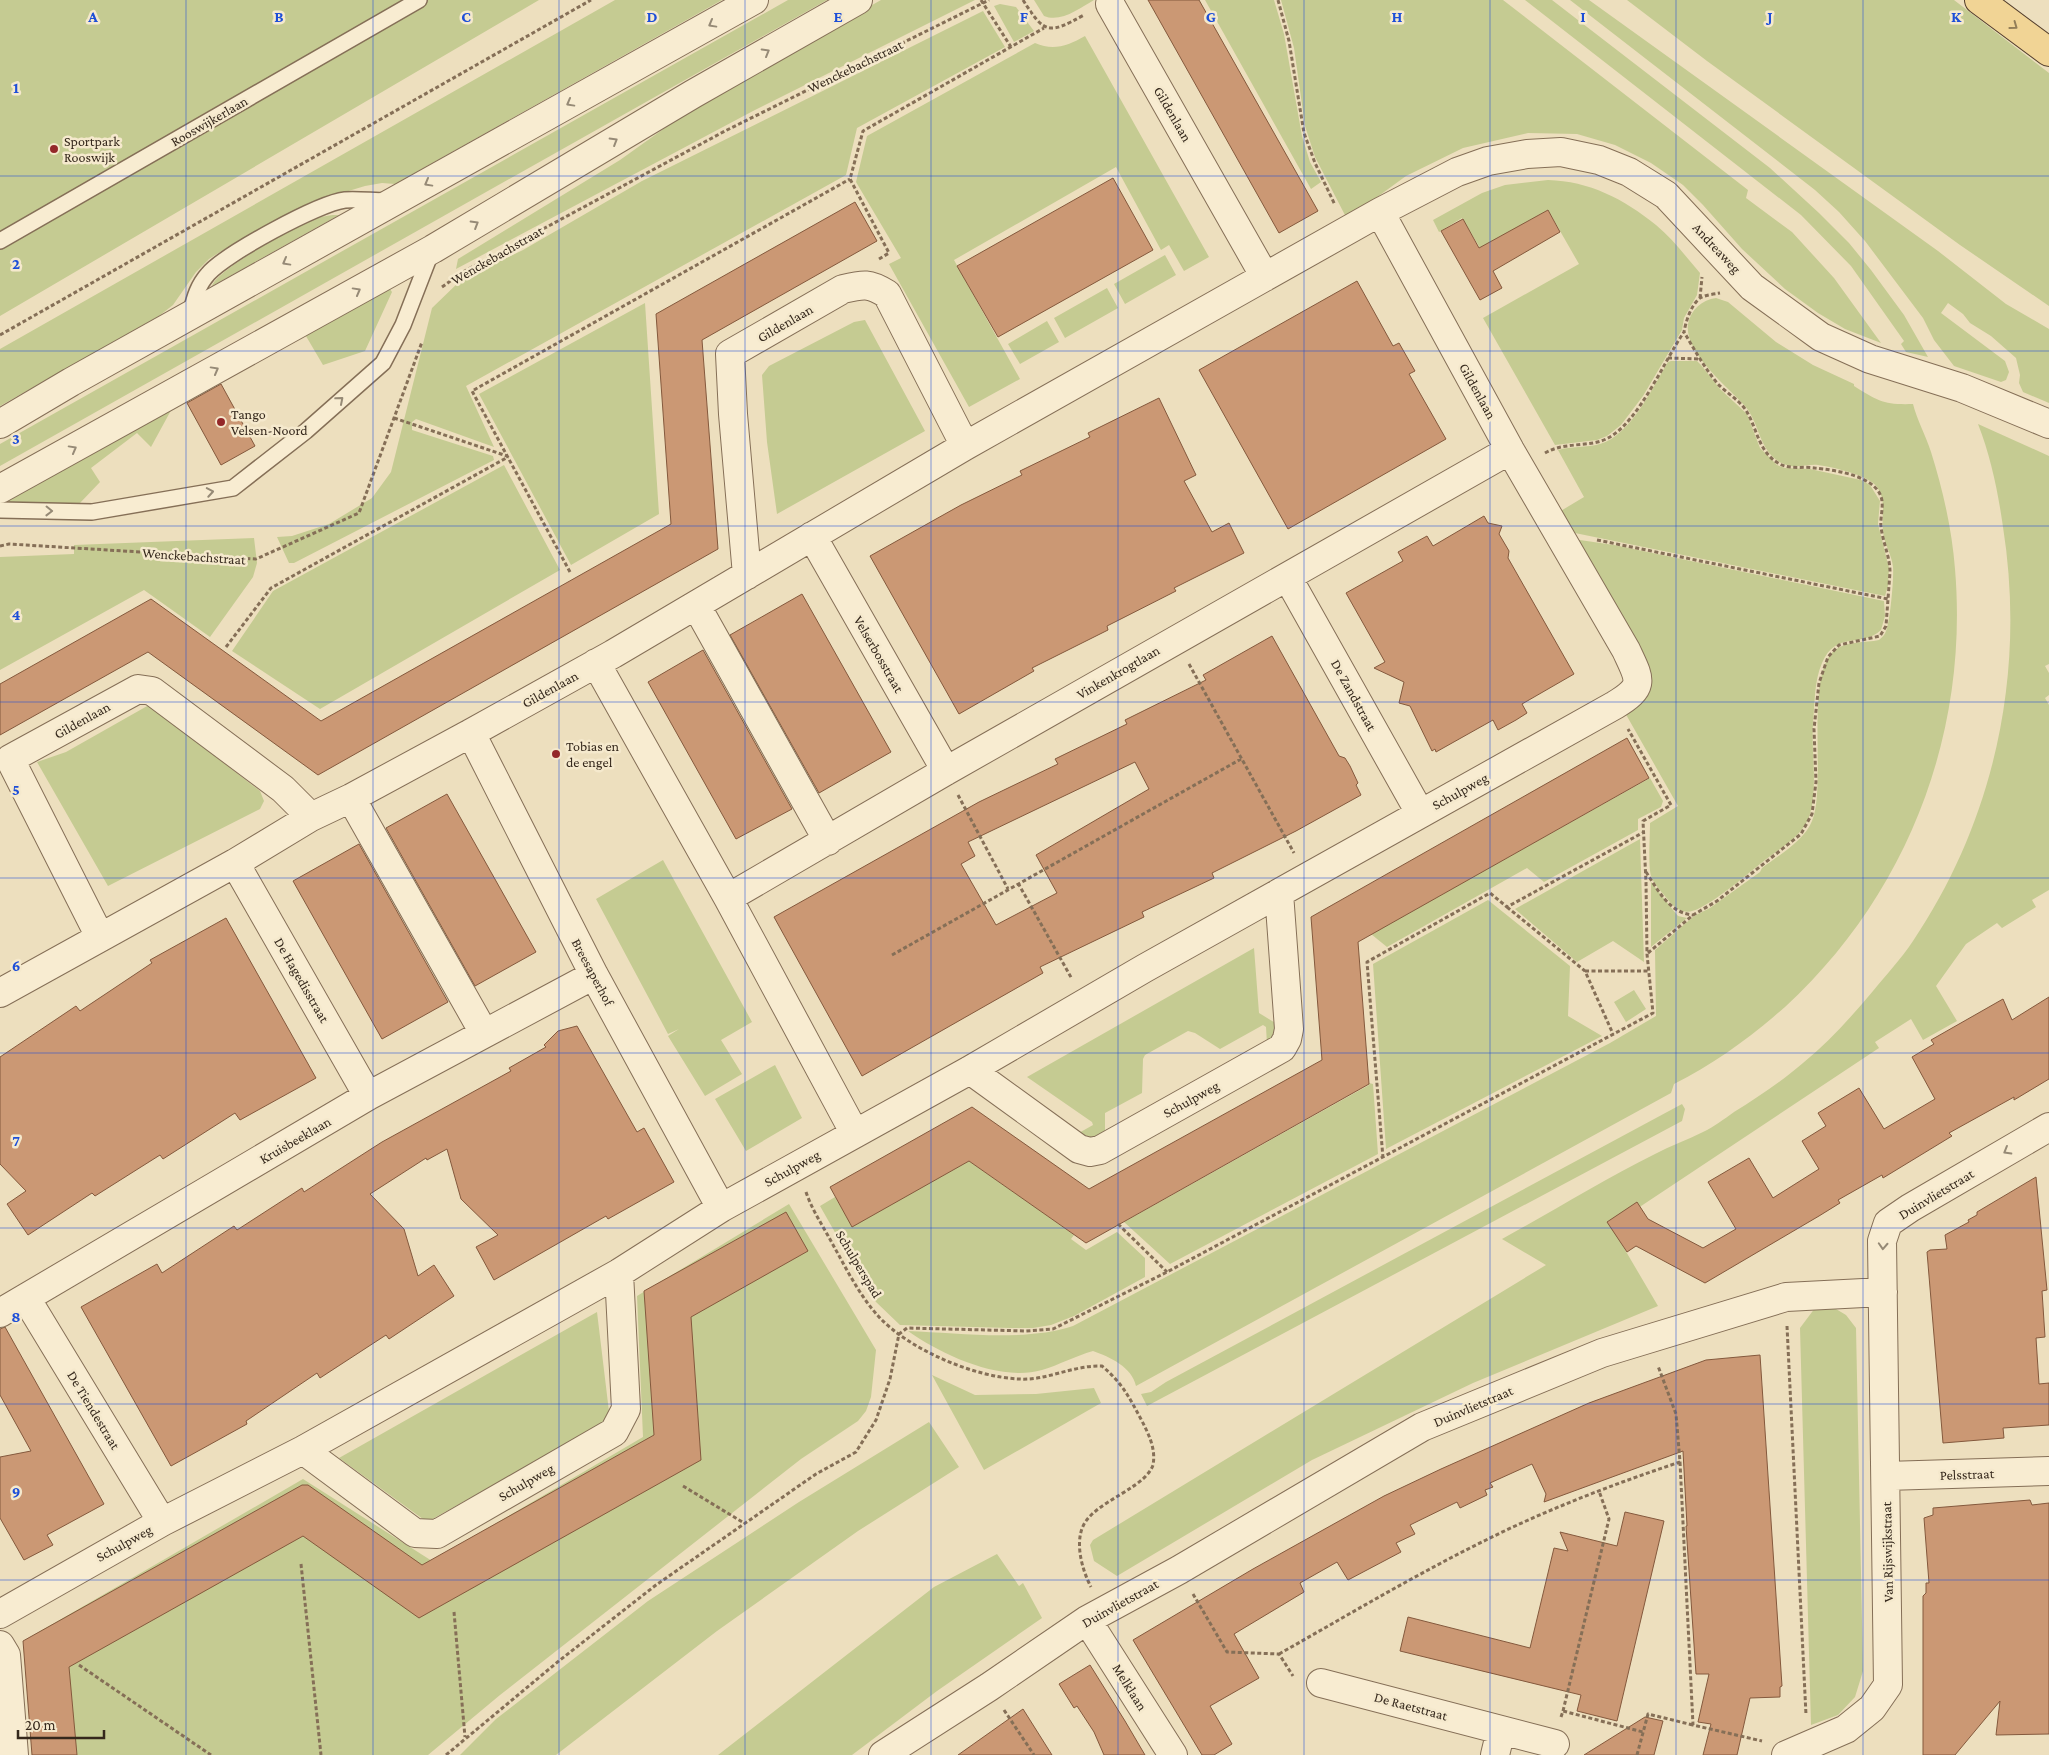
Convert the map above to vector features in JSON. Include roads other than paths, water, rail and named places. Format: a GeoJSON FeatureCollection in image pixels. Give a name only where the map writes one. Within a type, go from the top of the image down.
{"type":"FeatureCollection","features":[{"type":"Feature","properties":{"kind":"main road"},"geometry":{"type":"LineString","coordinates":[[1979,0],[2049,52]]}},
{"type":"Feature","properties":{"kind":"street"},"geometry":{"type":"LineString","coordinates":[[0,424],[754,0]]}},
{"type":"Feature","properties":{"kind":"street"},"geometry":{"type":"LineString","coordinates":[[0,489],[433,249],[693,94],[858,0]]}},
{"type":"Feature","properties":{"kind":"street","name":"Gildenlaan"},"geometry":{"type":"LineString","coordinates":[[1110,4],[1265,277]]}},
{"type":"Feature","properties":{"kind":"street","name":"Andreaweg"},"geometry":{"type":"LineString","coordinates":[[1380,212],[1456,172],[1488,161],[1527,154],[1561,152],[1599,160],[1629,172],[1666,195],[1752,287],[1822,337],[1854,353],[1898,369],[1962,388],[2049,424]]}},
{"type":"Feature","properties":{"kind":"street","name":"Gildenlaan"},"geometry":{"type":"LineString","coordinates":[[0,993],[236,863],[311,817],[471,734],[696,605],[965,446],[1380,212],[1516,458],[1626,650],[1638,676],[1637,685]]}},
{"type":"Feature","properties":{"kind":"street","name":"Gildenlaan"},"geometry":{"type":"LineString","coordinates":[[747,575],[732,414],[730,354],[844,289],[858,285],[873,285],[887,294],[965,446]]}},
{"type":"Feature","properties":{"kind":"street","name":"Vinkenkrogtlaan"},"geometry":{"type":"LineString","coordinates":[[728,898],[1175,640],[1516,458]]}},
{"type":"Feature","properties":{"kind":"street","name":"Velserbosstraat"},"geometry":{"type":"LineString","coordinates":[[812,536],[946,771]]}},
{"type":"Feature","properties":{"kind":"street","name":"De Zandstraat"},"geometry":{"type":"LineString","coordinates":[[1288,578],[1420,813]]}},
{"type":"Feature","properties":{"kind":"street"},"geometry":{"type":"LineString","coordinates":[[696,605],[828,841]]}},
{"type":"Feature","properties":{"kind":"street"},"geometry":{"type":"LineString","coordinates":[[596,663],[728,898],[854,1132]]}},
{"type":"Feature","properties":{"kind":"street","name":"Schulpweg"},"geometry":{"type":"LineString","coordinates":[[0,1614],[39,1590],[162,1522],[303,1450],[619,1273],[721,1208],[854,1132],[970,1070],[1420,813],[1615,705],[1630,696],[1637,685]]}},
{"type":"Feature","properties":{"kind":"street","name":"Gildenlaan"},"geometry":{"type":"LineString","coordinates":[[100,937],[10,760],[138,689],[152,691],[283,789],[311,817]]}},
{"type":"Feature","properties":{"kind":"street","name":"Breesaperhof"},"geometry":{"type":"LineString","coordinates":[[471,734],[594,975],[721,1208]]}},
{"type":"Feature","properties":{"kind":"street"},"geometry":{"type":"LineString","coordinates":[[350,798],[484,1033]]}},
{"type":"Feature","properties":{"kind":"street","name":"De Hagedisstraat"},"geometry":{"type":"LineString","coordinates":[[236,863],[368,1096]]}},
{"type":"Feature","properties":{"kind":"street","name":"Schulpweg"},"geometry":{"type":"LineString","coordinates":[[970,1070],[1079,1149],[1090,1152],[1100,1150],[1282,1048],[1290,1029],[1280,893]]}},
{"type":"Feature","properties":{"kind":"street","name":"Kruisbeeklaan"},"geometry":{"type":"LineString","coordinates":[[0,1313],[368,1096],[594,975]]}},
{"type":"Feature","properties":{"kind":"street","name":"Duinvlietstraat"},"geometry":{"type":"LineString","coordinates":[[883,1755],[1096,1615],[1179,1570],[1422,1427],[1602,1353],[1786,1296],[1883,1292],[1882,1241],[1888,1223],[1910,1208],[2049,1127]]}},
{"type":"Feature","properties":{"kind":"street","name":"Schulpweg"},"geometry":{"type":"LineString","coordinates":[[303,1450],[415,1533],[437,1534],[614,1432],[626,1408],[619,1273]]}},
{"type":"Feature","properties":{"kind":"street","name":"Van Rijswijkstraat"},"geometry":{"type":"LineString","coordinates":[[1785,1749],[1846,1729],[1872,1708],[1888,1686],[1883,1292]]}},
{"type":"Feature","properties":{"kind":"street","name":"De Tiendestraat"},"geometry":{"type":"LineString","coordinates":[[26,1298],[162,1522]]}},
{"type":"Feature","properties":{"kind":"street","name":"Pelsstraat"},"geometry":{"type":"LineString","coordinates":[[1886,1476],[2049,1471]]}},
{"type":"Feature","properties":{"kind":"street","name":"Melklaan"},"geometry":{"type":"LineString","coordinates":[[1096,1615],[1173,1755]]}},
{"type":"Feature","properties":{"kind":"street"},"geometry":{"type":"LineString","coordinates":[[0,1645],[6,1655],[14,1755]]}},
{"type":"Feature","properties":{"kind":"street","name":"De Raetstraat"},"geometry":{"type":"LineString","coordinates":[[1321,1683],[1498,1743],[1555,1744]]}},
{"type":"Feature","properties":{"kind":"lane","name":"Rooswijkerlaan"},"geometry":{"type":"LineString","coordinates":[[0,242],[418,0]]}},
{"type":"Feature","properties":{"kind":"lane"},"geometry":{"type":"LineString","coordinates":[[0,510],[92,512],[233,488],[306,431],[382,363],[403,325],[433,249]]}},
{"type":"Feature","properties":{"kind":"place","name":"Sportpark Rooswijk"},"geometry":{"type":"Point","coordinates":[54,149]}},
{"type":"Feature","properties":{"kind":"place","name":"Tango Velsen-Noord"},"geometry":{"type":"Point","coordinates":[221,422]}},
{"type":"Feature","properties":{"kind":"place","name":"Tobias en de engel"},"geometry":{"type":"Point","coordinates":[556,754]}}]}
